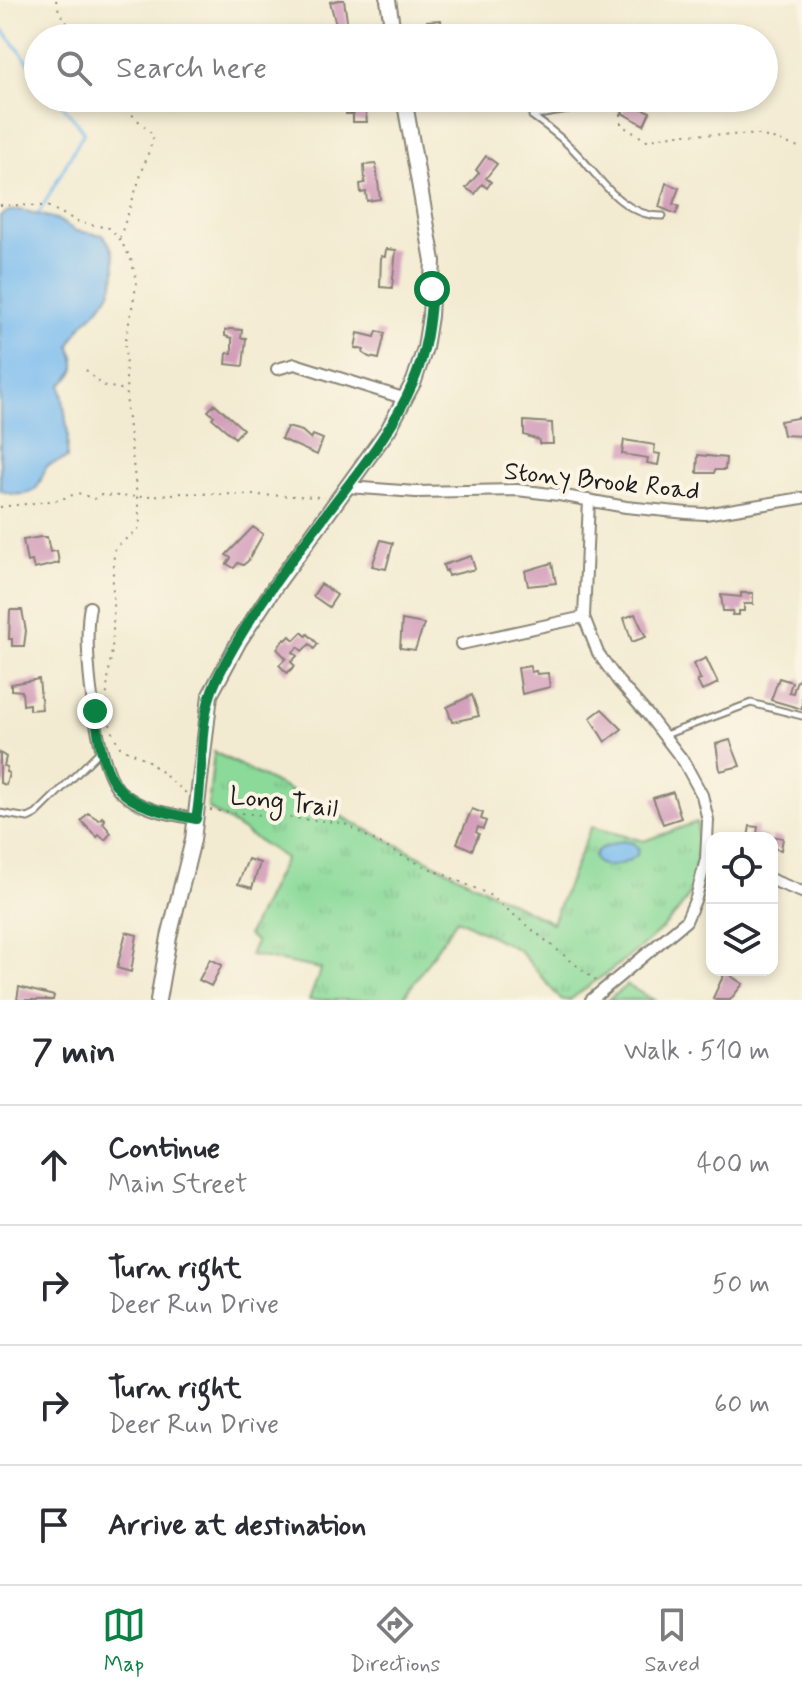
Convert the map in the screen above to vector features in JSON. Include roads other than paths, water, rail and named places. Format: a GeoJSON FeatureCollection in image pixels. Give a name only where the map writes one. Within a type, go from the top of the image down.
{"type":"FeatureCollection","features":[{"type":"Feature","properties":{"kind":"main road"},"geometry":{"type":"LineString","coordinates":[[388,0],[392,24]]}},
{"type":"Feature","properties":{"kind":"main road"},"geometry":{"type":"LineString","coordinates":[[158,1000],[199,802],[206,713],[217,679],[276,585],[388,430],[406,399],[425,348],[433,261],[406,112]]}},
{"type":"Feature","properties":{"kind":"street"},"geometry":{"type":"LineString","coordinates":[[277,369],[286,364],[295,364],[406,399]]}},
{"type":"Feature","properties":{"kind":"street","name":"Stony Brook Road"},"geometry":{"type":"LineString","coordinates":[[343,493],[517,490],[626,507],[705,514],[802,498]]}},
{"type":"Feature","properties":{"kind":"street"},"geometry":{"type":"LineString","coordinates":[[589,500],[584,617],[604,662],[684,762],[702,795],[708,832]]}},
{"type":"Feature","properties":{"kind":"street"},"geometry":{"type":"LineString","coordinates":[[90,607],[86,622],[100,751],[108,775],[121,793],[160,812],[196,819]]}},
{"type":"Feature","properties":{"kind":"street"},"geometry":{"type":"LineString","coordinates":[[461,644],[584,617]]}},
{"type":"Feature","properties":{"kind":"street"},"geometry":{"type":"LineString","coordinates":[[591,1000],[686,921],[706,869]]}},
{"type":"Feature","properties":{"kind":"street"},"geometry":{"type":"LineString","coordinates":[[778,882],[802,892]]}},
{"type":"Feature","properties":{"kind":"lane"},"geometry":{"type":"LineString","coordinates":[[556,112],[532,116],[566,143],[615,197],[643,214],[663,216]]}},
{"type":"Feature","properties":{"kind":"lane"},"geometry":{"type":"LineString","coordinates":[[664,735],[751,703],[802,716]]}},
{"type":"Feature","properties":{"kind":"lane"},"geometry":{"type":"LineString","coordinates":[[0,813],[28,818],[36,814],[100,751]]}},
{"type":"Feature","properties":{"kind":"water"},"geometry":{"type":"Polygon","coordinates":[[[21,210],[56,219],[76,231],[103,235],[113,252],[115,271],[109,294],[75,335],[70,346],[75,368],[61,385],[68,434],[67,458],[47,466],[35,490],[20,494],[0,490],[0,216],[21,210]]]}},
{"type":"Feature","properties":{"kind":"water"},"geometry":{"type":"Polygon","coordinates":[[[622,841],[633,843],[638,848],[637,855],[617,865],[607,866],[596,862],[594,855],[599,849],[622,841]]]}},
{"type":"Feature","properties":{"kind":"waterway"},"geometry":{"type":"LineString","coordinates":[[0,26],[24,56]]}},
{"type":"Feature","properties":{"kind":"waterway"},"geometry":{"type":"LineString","coordinates":[[39,213],[84,132],[68,112]]}}]}
